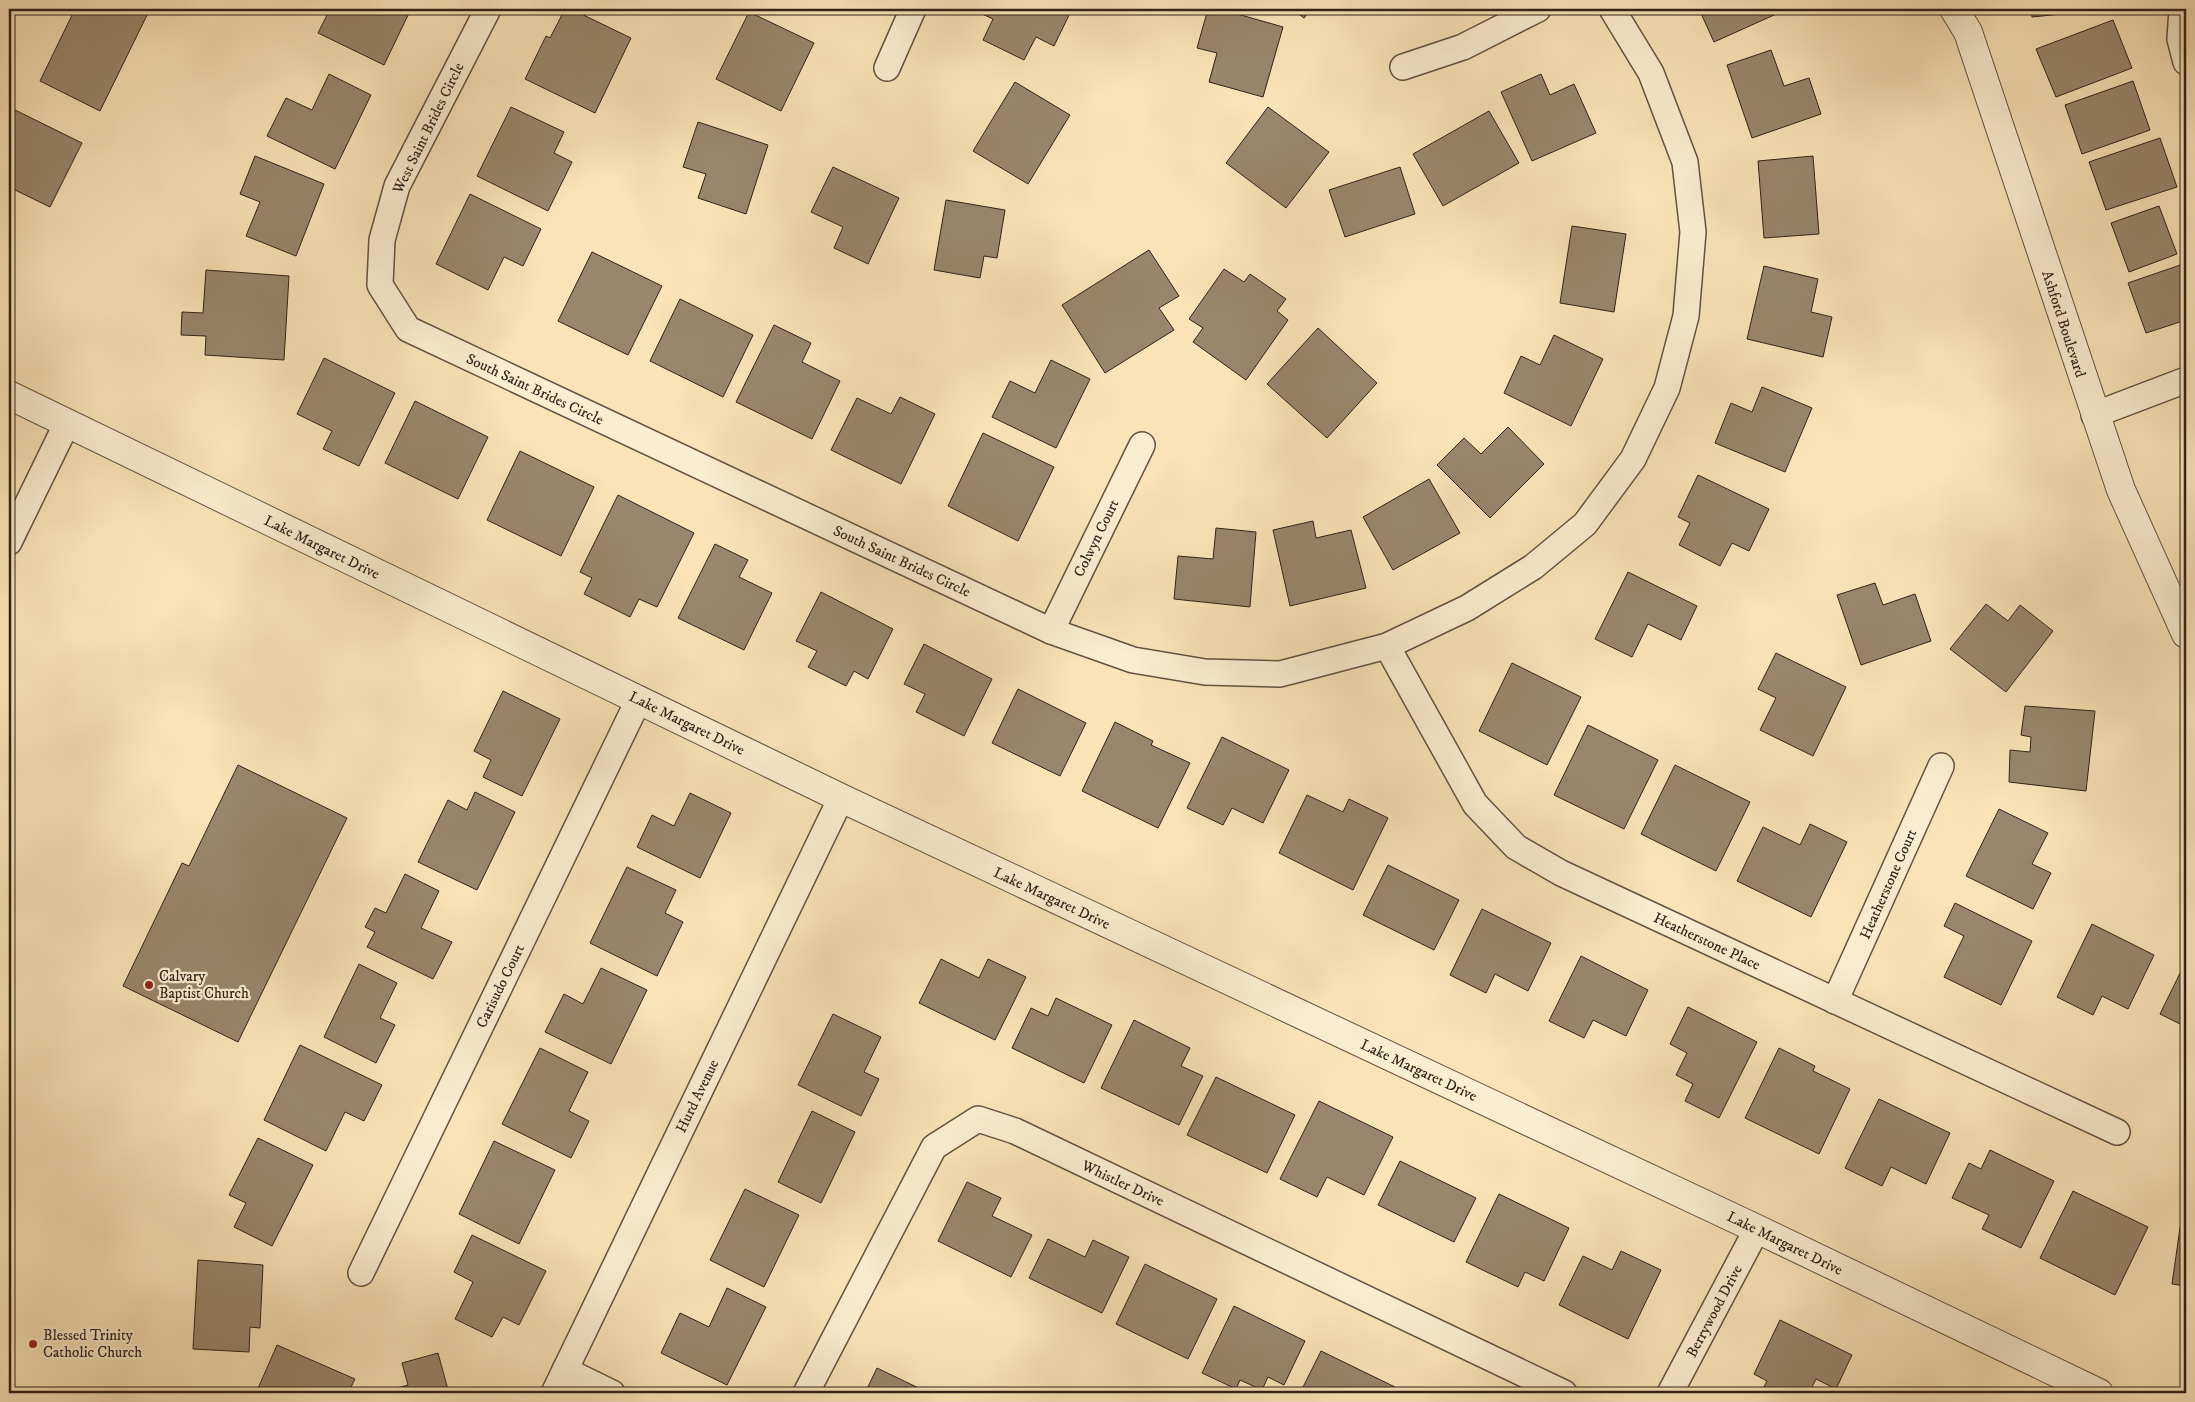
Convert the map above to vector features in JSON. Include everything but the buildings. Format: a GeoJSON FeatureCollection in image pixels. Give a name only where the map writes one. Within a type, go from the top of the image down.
{"type":"FeatureCollection","features":[{"type":"Feature","properties":{"kind":"street","name":"West Saint Brides Circle"},"geometry":{"type":"LineString","coordinates":[[440,345],[408,329],[380,285],[382,240],[397,186],[488,9]]}},
{"type":"Feature","properties":{"kind":"street"},"geometry":{"type":"LineString","coordinates":[[886,68],[914,9]]}},
{"type":"Feature","properties":{"kind":"street"},"geometry":{"type":"LineString","coordinates":[[1403,67],[1463,47],[1538,9]]}},
{"type":"Feature","properties":{"kind":"street","name":"South Saint Brides Circle"},"geometry":{"type":"LineString","coordinates":[[440,345],[1051,632],[1133,660],[1205,672],[1280,674],[1387,646],[1467,608],[1533,567],[1585,524],[1632,459],[1667,388],[1686,316],[1693,232],[1684,162],[1651,73],[1612,9]]}},
{"type":"Feature","properties":{"kind":"street","name":"Ashford Boulevard"},"geometry":{"type":"LineString","coordinates":[[1954,9],[1968,32],[2094,415],[2121,490],[2186,634]]}},
{"type":"Feature","properties":{"kind":"street"},"geometry":{"type":"LineString","coordinates":[[2182,9],[2180,39],[2186,62]]}},
{"type":"Feature","properties":{"kind":"street"},"geometry":{"type":"LineString","coordinates":[[2094,415],[2186,380]]}},
{"type":"Feature","properties":{"kind":"street","name":"Lake Margaret Drive"},"geometry":{"type":"LineString","coordinates":[[9,395],[841,798],[1757,1229],[2099,1393]]}},
{"type":"Feature","properties":{"kind":"street"},"geometry":{"type":"LineString","coordinates":[[9,542],[67,423]]}},
{"type":"Feature","properties":{"kind":"street","name":"Colwyn Court"},"geometry":{"type":"LineString","coordinates":[[1051,632],[1142,446]]}},
{"type":"Feature","properties":{"kind":"street","name":"Heatherstone Place"},"geometry":{"type":"LineString","coordinates":[[1387,646],[1475,804],[1516,847],[1561,873],[2117,1132]]}},
{"type":"Feature","properties":{"kind":"street","name":"Carisudo Court"},"geometry":{"type":"LineString","coordinates":[[361,1273],[639,699]]}},
{"type":"Feature","properties":{"kind":"street","name":"Heatherstone Court"},"geometry":{"type":"LineString","coordinates":[[1835,1001],[1941,766]]}},
{"type":"Feature","properties":{"kind":"street","name":"Hurd Avenue"},"geometry":{"type":"LineString","coordinates":[[554,1393],[841,798]]}},
{"type":"Feature","properties":{"kind":"street","name":"Whistler Drive"},"geometry":{"type":"LineString","coordinates":[[806,1393],[934,1147],[978,1119],[1014,1131],[1564,1393]]}},
{"type":"Feature","properties":{"kind":"street","name":"Berrywood Drive"},"geometry":{"type":"LineString","coordinates":[[1670,1393],[1757,1229]]}},
{"type":"Feature","properties":{"kind":"street"},"geometry":{"type":"LineString","coordinates":[[565,1370],[612,1393]]}},
{"type":"Feature","properties":{"kind":"place","name":"Calvary Baptist Church"},"geometry":{"type":"Point","coordinates":[149,985]}},
{"type":"Feature","properties":{"kind":"place","name":"Blessed Trinity Catholic Church"},"geometry":{"type":"Point","coordinates":[33,1344]}}]}
